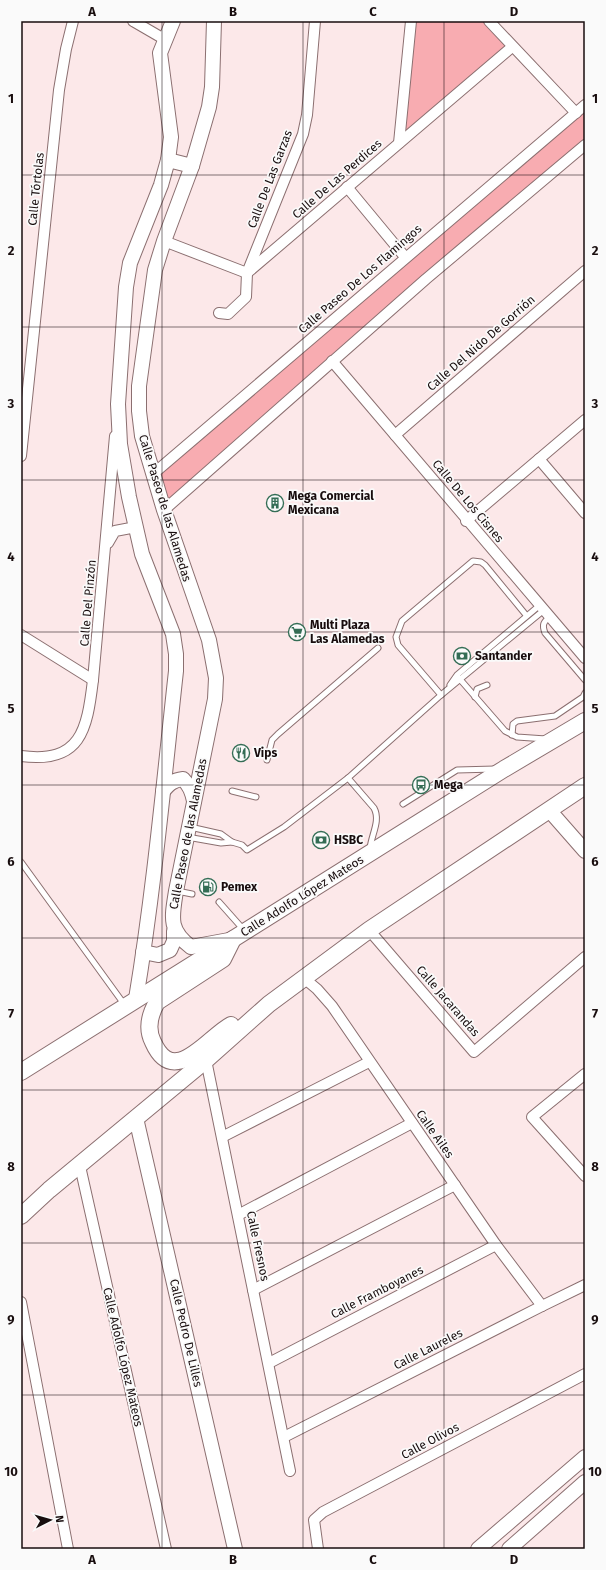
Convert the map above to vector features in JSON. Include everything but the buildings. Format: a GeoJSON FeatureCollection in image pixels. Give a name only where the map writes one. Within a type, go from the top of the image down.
{"type":"FeatureCollection","features":[{"type":"Feature","properties":{"kind":"main road","name":"Calle Adolfo López Mateos"},"geometry":{"type":"LineString","coordinates":[[21,1072],[504,769],[585,721]]}},
{"type":"Feature","properties":{"kind":"main road"},"geometry":{"type":"LineString","coordinates":[[239,935],[223,959],[157,1002],[152,1010],[148,1024],[152,1042],[160,1053],[171,1061],[179,1061],[190,1058],[227,1027],[269,1004],[305,979],[369,930],[585,786]]}},
{"type":"Feature","properties":{"kind":"main road"},"geometry":{"type":"LineString","coordinates":[[21,1216],[206,1060],[269,1004]]}},
{"type":"Feature","properties":{"kind":"street","name":"Calle Tórtolas"},"geometry":{"type":"LineString","coordinates":[[21,456],[59,90],[66,49],[73,21]]}},
{"type":"Feature","properties":{"kind":"street"},"geometry":{"type":"LineString","coordinates":[[133,21],[164,39]]}},
{"type":"Feature","properties":{"kind":"street","name":"Calle Paseo de las Alamedas"},"geometry":{"type":"LineString","coordinates":[[131,1002],[144,952],[176,671],[176,654],[167,617],[148,571],[136,527],[123,467],[118,404],[126,288],[130,264],[161,185],[168,160],[171,137],[160,53],[164,39],[173,21]]}},
{"type":"Feature","properties":{"kind":"street","name":"Calle Paseo de las Alamedas"},"geometry":{"type":"LineString","coordinates":[[144,952],[158,955],[170,950],[174,941],[173,914],[176,891],[215,699],[216,678],[209,640],[164,510],[142,436],[139,411],[139,386],[149,300],[155,270],[164,241],[192,166],[209,107],[211,94],[214,21]]}},
{"type":"Feature","properties":{"kind":"street","name":"Calle De Las Garzas"},"geometry":{"type":"LineString","coordinates":[[219,313],[228,314],[246,297],[247,273],[303,134],[307,115],[315,21]]}},
{"type":"Feature","properties":{"kind":"street"},"geometry":{"type":"LineString","coordinates":[[399,143],[411,21]]}},
{"type":"Feature","properties":{"kind":"street"},"geometry":{"type":"LineString","coordinates":[[489,21],[576,113]]}},
{"type":"Feature","properties":{"kind":"street","name":"Calle De Las Perdices"},"geometry":{"type":"LineString","coordinates":[[247,273],[512,47]]}},
{"type":"Feature","properties":{"kind":"street","name":"Calle Paseo De Los Flamingos"},"geometry":{"type":"LineString","coordinates":[[153,474],[405,257],[585,106]]}},
{"type":"Feature","properties":{"kind":"street"},"geometry":{"type":"LineString","coordinates":[[164,510],[332,361],[585,145]]}},
{"type":"Feature","properties":{"kind":"street"},"geometry":{"type":"LineString","coordinates":[[168,160],[192,166]]}},
{"type":"Feature","properties":{"kind":"street"},"geometry":{"type":"LineString","coordinates":[[347,187],[405,257]]}},
{"type":"Feature","properties":{"kind":"street"},"geometry":{"type":"LineString","coordinates":[[164,241],[247,273]]}},
{"type":"Feature","properties":{"kind":"street","name":"Calle Del Nido De Gorrión"},"geometry":{"type":"LineString","coordinates":[[395,435],[585,271]]}},
{"type":"Feature","properties":{"kind":"street","name":"Calle De Los Cisnes"},"geometry":{"type":"LineString","coordinates":[[332,361],[585,658]]}},
{"type":"Feature","properties":{"kind":"street","name":"Calle Del Pinzón"},"geometry":{"type":"LineString","coordinates":[[21,756],[39,758],[57,756],[73,746],[81,734],[88,717],[106,549],[118,404]]}},
{"type":"Feature","properties":{"kind":"street"},"geometry":{"type":"LineString","coordinates":[[466,520],[585,420]]}},
{"type":"Feature","properties":{"kind":"street"},"geometry":{"type":"LineString","coordinates":[[540,459],[585,513]]}},
{"type":"Feature","properties":{"kind":"street"},"geometry":{"type":"LineString","coordinates":[[106,549],[110,537],[115,531],[136,527]]}},
{"type":"Feature","properties":{"kind":"street"},"geometry":{"type":"LineString","coordinates":[[21,635],[93,680]]}},
{"type":"Feature","properties":{"kind":"street"},"geometry":{"type":"LineString","coordinates":[[163,791],[175,780],[183,779],[192,790],[194,802]]}},
{"type":"Feature","properties":{"kind":"street"},"geometry":{"type":"LineString","coordinates":[[549,810],[585,851]]}},
{"type":"Feature","properties":{"kind":"street","name":"Calle Jacarandas"},"geometry":{"type":"LineString","coordinates":[[369,930],[474,1052],[585,957]]}},
{"type":"Feature","properties":{"kind":"street"},"geometry":{"type":"LineString","coordinates":[[174,931],[191,947],[239,935]]}},
{"type":"Feature","properties":{"kind":"street","name":"Calle Ailes"},"geometry":{"type":"LineString","coordinates":[[305,979],[317,989],[332,1006],[496,1245],[542,1306]]}},
{"type":"Feature","properties":{"kind":"street","name":"Calle Fresnos"},"geometry":{"type":"LineString","coordinates":[[206,1060],[290,1471]]}},
{"type":"Feature","properties":{"kind":"street"},"geometry":{"type":"LineString","coordinates":[[222,1136],[369,1062]]}},
{"type":"Feature","properties":{"kind":"street"},"geometry":{"type":"LineString","coordinates":[[585,1074],[532,1117],[585,1176]]}},
{"type":"Feature","properties":{"kind":"street","name":"Calle Pedro De Lilles"},"geometry":{"type":"LineString","coordinates":[[136,1118],[235,1549]]}},
{"type":"Feature","properties":{"kind":"street"},"geometry":{"type":"LineString","coordinates":[[238,1215],[412,1123]]}},
{"type":"Feature","properties":{"kind":"street","name":"Calle Adolfo López Mateos"},"geometry":{"type":"LineString","coordinates":[[80,1166],[166,1549]]}},
{"type":"Feature","properties":{"kind":"street"},"geometry":{"type":"LineString","coordinates":[[253,1290],[455,1185]]}},
{"type":"Feature","properties":{"kind":"street","name":"Calle Framboyanes"},"geometry":{"type":"LineString","coordinates":[[269,1363],[496,1245]]}},
{"type":"Feature","properties":{"kind":"street","name":"Calle Laureles"},"geometry":{"type":"LineString","coordinates":[[284,1437],[585,1285]]}},
{"type":"Feature","properties":{"kind":"street"},"geometry":{"type":"LineString","coordinates":[[21,1302],[68,1549]]}},
{"type":"Feature","properties":{"kind":"street","name":"Calle Olivos"},"geometry":{"type":"LineString","coordinates":[[318,1549],[314,1520],[323,1512],[585,1374]]}},
{"type":"Feature","properties":{"kind":"street"},"geometry":{"type":"LineString","coordinates":[[478,1549],[585,1457]]}},
{"type":"Feature","properties":{"kind":"street"},"geometry":{"type":"LineString","coordinates":[[510,1549],[585,1482]]}},
{"type":"Feature","properties":{"kind":"lane"},"geometry":{"type":"LineString","coordinates":[[441,695],[398,644],[398,629],[407,617],[473,561],[477,561],[485,565],[526,615]]}},
{"type":"Feature","properties":{"kind":"lane"},"geometry":{"type":"LineString","coordinates":[[188,832],[221,834],[232,842],[242,845],[247,850],[289,823],[348,778],[447,690],[458,677],[526,615],[545,611]]}},
{"type":"Feature","properties":{"kind":"lane"},"geometry":{"type":"LineString","coordinates":[[458,677],[473,669],[545,611]]}},
{"type":"Feature","properties":{"kind":"lane"},"geometry":{"type":"LineString","coordinates":[[545,611],[543,626],[545,633],[585,680]]}},
{"type":"Feature","properties":{"kind":"lane"},"geometry":{"type":"LineString","coordinates":[[267,760],[272,740],[378,648]]}},
{"type":"Feature","properties":{"kind":"lane"},"geometry":{"type":"LineString","coordinates":[[458,677],[505,731],[512,735],[553,740]]}},
{"type":"Feature","properties":{"kind":"lane"},"geometry":{"type":"LineString","coordinates":[[475,697],[477,689],[487,685]]}},
{"type":"Feature","properties":{"kind":"lane"},"geometry":{"type":"LineString","coordinates":[[512,735],[513,724],[517,721],[555,716],[583,697],[585,693]]}},
{"type":"Feature","properties":{"kind":"lane"},"geometry":{"type":"LineString","coordinates":[[403,804],[456,770],[504,769]]}},
{"type":"Feature","properties":{"kind":"lane"},"geometry":{"type":"LineString","coordinates":[[348,778],[374,808],[377,814],[378,821],[370,839],[370,853]]}},
{"type":"Feature","properties":{"kind":"lane"},"geometry":{"type":"LineString","coordinates":[[232,791],[256,797]]}},
{"type":"Feature","properties":{"kind":"lane"},"geometry":{"type":"LineString","coordinates":[[188,832],[221,843],[232,842]]}},
{"type":"Feature","properties":{"kind":"lane"},"geometry":{"type":"LineString","coordinates":[[21,862],[131,1002]]}},
{"type":"Feature","properties":{"kind":"lane"},"geometry":{"type":"LineString","coordinates":[[176,891],[192,894]]}},
{"type":"Feature","properties":{"kind":"lane"},"geometry":{"type":"LineString","coordinates":[[219,902],[239,935]]}},
{"type":"Feature","properties":{"kind":"shaded area"},"geometry":{"type":"Polygon","coordinates":[[[411,21],[489,21],[512,47],[399,143],[411,21]]]}},
{"type":"Feature","properties":{"kind":"shaded area"},"geometry":{"type":"Polygon","coordinates":[[[585,107],[585,145],[164,510],[153,474],[585,107]]]}},
{"type":"Feature","properties":{"kind":"place","name":"Mega Comercial Mexicana"},"geometry":{"type":"Point","coordinates":[275,503]}},
{"type":"Feature","properties":{"kind":"place","name":"Multi Plaza Las Alamedas"},"geometry":{"type":"Point","coordinates":[297,632]}},
{"type":"Feature","properties":{"kind":"place","name":"Santander"},"geometry":{"type":"Point","coordinates":[462,656]}},
{"type":"Feature","properties":{"kind":"place","name":"Vips"},"geometry":{"type":"Point","coordinates":[241,753]}},
{"type":"Feature","properties":{"kind":"place","name":"Mega"},"geometry":{"type":"Point","coordinates":[421,785]}},
{"type":"Feature","properties":{"kind":"place","name":"HSBC"},"geometry":{"type":"Point","coordinates":[321,840]}},
{"type":"Feature","properties":{"kind":"place","name":"Pemex"},"geometry":{"type":"Point","coordinates":[208,887]}}]}
